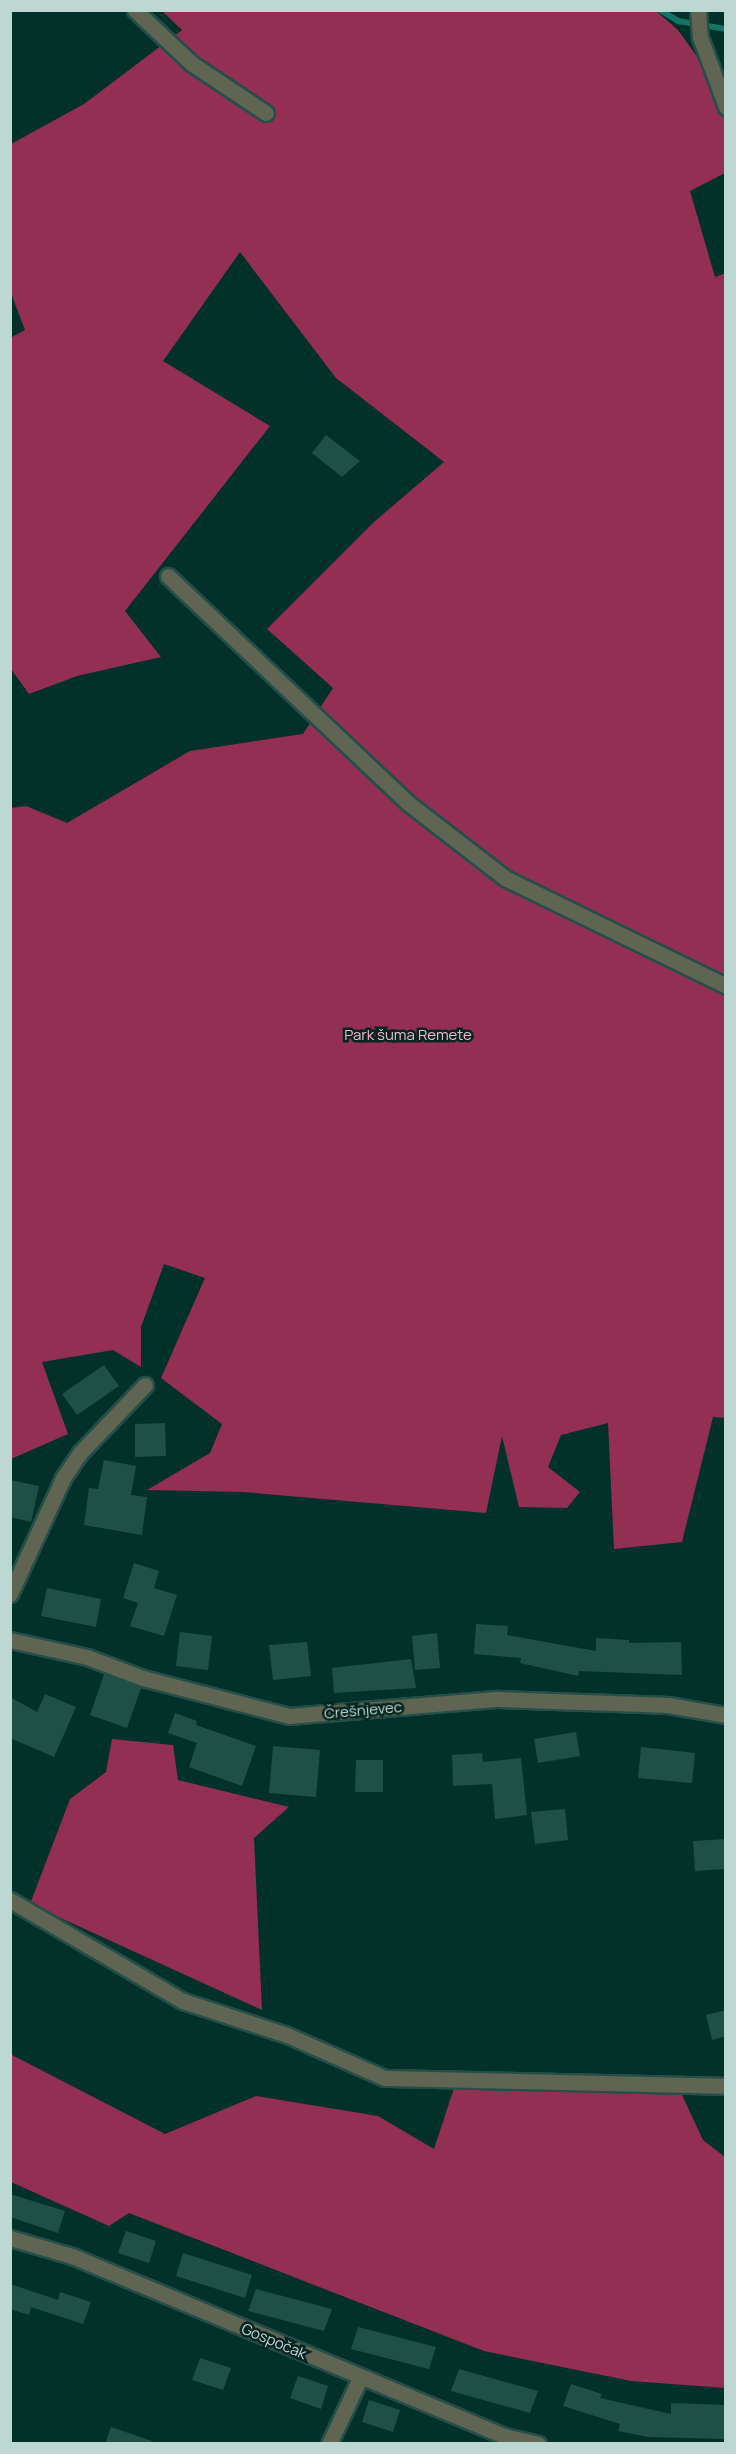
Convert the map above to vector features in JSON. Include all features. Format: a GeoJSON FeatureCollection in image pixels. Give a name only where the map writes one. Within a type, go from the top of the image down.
{"type":"FeatureCollection","features":[{"type":"Feature","properties":{"kind":"street"},"geometry":{"type":"LineString","coordinates":[[135,10],[191,63],[266,112]]}},
{"type":"Feature","properties":{"kind":"street"},"geometry":{"type":"LineString","coordinates":[[699,14],[700,37],[726,107]]}},
{"type":"Feature","properties":{"kind":"street"},"geometry":{"type":"LineString","coordinates":[[168,576],[408,803],[505,878],[726,986]]}},
{"type":"Feature","properties":{"kind":"street"},"geometry":{"type":"LineString","coordinates":[[10,1594],[63,1478],[80,1454],[145,1385]]}},
{"type":"Feature","properties":{"kind":"street","name":"Črešnjevec"},"geometry":{"type":"LineString","coordinates":[[10,1640],[87,1657],[143,1678],[290,1716],[498,1699],[668,1705],[726,1715]]}},
{"type":"Feature","properties":{"kind":"street"},"geometry":{"type":"LineString","coordinates":[[10,1900],[183,2001],[287,2035],[385,2078],[726,2086]]}},
{"type":"Feature","properties":{"kind":"street","name":"Gospočak"},"geometry":{"type":"LineString","coordinates":[[10,2238],[72,2256],[360,2378],[520,2441],[538,2444]]}},
{"type":"Feature","properties":{"kind":"street"},"geometry":{"type":"LineString","coordinates":[[329,2444],[360,2378]]}},
{"type":"Feature","properties":{"kind":"green space","name":"Park šuma Remete"},"geometry":{"type":"Polygon","coordinates":[[[655,10],[678,30],[726,97],[725,173],[690,191],[715,277],[726,273],[726,1418],[713,1417],[682,1542],[614,1549],[608,1423],[561,1435],[548,1467],[580,1492],[567,1508],[519,1507],[502,1436],[486,1513],[243,1492],[147,1490],[210,1453],[222,1424],[161,1378],[205,1278],[164,1264],[141,1327],[141,1367],[113,1350],[42,1362],[68,1434],[11,1459],[11,808],[26,806],[67,823],[190,751],[303,734],[333,688],[267,629],[374,522],[444,462],[336,378],[240,252],[163,361],[270,426],[125,611],[161,657],[77,676],[29,694],[11,669],[10,338],[25,330],[11,293],[11,144],[84,104],[182,30],[162,11],[655,10]]]}},
{"type":"Feature","properties":{"kind":"green space"},"geometry":{"type":"Polygon","coordinates":[[[112,1739],[173,1745],[178,1780],[289,1807],[254,1838],[262,2010],[30,1904],[70,1799],[106,1772],[112,1739]]]}},
{"type":"Feature","properties":{"kind":"green space"},"geometry":{"type":"Polygon","coordinates":[[[10,2054],[165,2134],[256,2096],[378,2116],[434,2149],[454,2088],[682,2095],[703,2140],[725,2157],[725,2388],[631,2381],[484,2351],[129,2213],[109,2226],[11,2182],[10,2054]]]}},
{"type":"Feature","properties":{"kind":"building"},"geometry":{"type":"Polygon","coordinates":[[[326,435],[360,461],[342,477],[312,453],[326,435]]]}},
{"type":"Feature","properties":{"kind":"building"},"geometry":{"type":"Polygon","coordinates":[[[104,1365],[119,1386],[77,1415],[62,1394],[104,1365]]]}},
{"type":"Feature","properties":{"kind":"building"},"geometry":{"type":"Polygon","coordinates":[[[165,1423],[166,1456],[135,1457],[135,1424],[165,1423]]]}},
{"type":"Feature","properties":{"kind":"building"},"geometry":{"type":"Polygon","coordinates":[[[104,1460],[136,1466],[131,1495],[147,1497],[142,1535],[84,1525],[89,1488],[98,1489],[104,1460]]]}},
{"type":"Feature","properties":{"kind":"building"},"geometry":{"type":"Polygon","coordinates":[[[10,1480],[39,1486],[31,1522],[10,1517],[10,1480]]]}},
{"type":"Feature","properties":{"kind":"building"},"geometry":{"type":"Polygon","coordinates":[[[134,1563],[159,1571],[154,1588],[177,1595],[164,1636],[130,1626],[138,1603],[123,1598],[134,1563]]]}},
{"type":"Feature","properties":{"kind":"building"},"geometry":{"type":"Polygon","coordinates":[[[47,1588],[101,1599],[96,1627],[41,1616],[47,1588]]]}},
{"type":"Feature","properties":{"kind":"building"},"geometry":{"type":"Polygon","coordinates":[[[476,1624],[508,1626],[507,1635],[596,1651],[596,1638],[629,1640],[629,1643],[681,1642],[682,1675],[579,1671],[578,1676],[520,1663],[521,1658],[474,1654],[476,1624]]]}},
{"type":"Feature","properties":{"kind":"building"},"geometry":{"type":"Polygon","coordinates":[[[180,1632],[212,1636],[208,1670],[176,1666],[180,1632]]]}},
{"type":"Feature","properties":{"kind":"building"},"geometry":{"type":"Polygon","coordinates":[[[437,1633],[440,1668],[415,1670],[412,1636],[437,1633]]]}},
{"type":"Feature","properties":{"kind":"building"},"geometry":{"type":"Polygon","coordinates":[[[307,1642],[311,1676],[273,1680],[269,1645],[307,1642]]]}},
{"type":"Feature","properties":{"kind":"building"},"geometry":{"type":"Polygon","coordinates":[[[411,1659],[416,1688],[334,1693],[332,1668],[411,1659]]]}},
{"type":"Feature","properties":{"kind":"building"},"geometry":{"type":"Polygon","coordinates":[[[104,1674],[141,1688],[127,1728],[90,1715],[104,1674]]]}},
{"type":"Feature","properties":{"kind":"building"},"geometry":{"type":"Polygon","coordinates":[[[45,1694],[76,1707],[54,1757],[10,1738],[10,1697],[37,1712],[45,1694]]]}},
{"type":"Feature","properties":{"kind":"building"},"geometry":{"type":"Polygon","coordinates":[[[175,1713],[197,1721],[196,1725],[256,1746],[242,1786],[189,1767],[197,1743],[168,1733],[175,1713]]]}},
{"type":"Feature","properties":{"kind":"building"},"geometry":{"type":"Polygon","coordinates":[[[576,1732],[580,1756],[538,1763],[534,1739],[576,1732]]]}},
{"type":"Feature","properties":{"kind":"building"},"geometry":{"type":"Polygon","coordinates":[[[273,1746],[320,1750],[316,1797],[269,1793],[273,1746]]]}},
{"type":"Feature","properties":{"kind":"building"},"geometry":{"type":"Polygon","coordinates":[[[641,1747],[695,1753],[692,1783],[638,1778],[641,1747]]]}},
{"type":"Feature","properties":{"kind":"building"},"geometry":{"type":"Polygon","coordinates":[[[482,1753],[483,1762],[521,1758],[527,1815],[495,1819],[492,1784],[453,1786],[452,1755],[482,1753]]]}},
{"type":"Feature","properties":{"kind":"building"},"geometry":{"type":"Polygon","coordinates":[[[356,1760],[383,1760],[383,1792],[355,1792],[356,1760]]]}},
{"type":"Feature","properties":{"kind":"building"},"geometry":{"type":"Polygon","coordinates":[[[565,1809],[568,1840],[535,1844],[531,1812],[565,1809]]]}},
{"type":"Feature","properties":{"kind":"building"},"geometry":{"type":"Polygon","coordinates":[[[726,1839],[726,1869],[695,1871],[693,1841],[726,1839]]]}},
{"type":"Feature","properties":{"kind":"building"},"geometry":{"type":"Polygon","coordinates":[[[726,2010],[726,2036],[712,2040],[706,2015],[726,2010]]]}},
{"type":"Feature","properties":{"kind":"building"},"geometry":{"type":"Polygon","coordinates":[[[10,2194],[65,2211],[58,2233],[10,2217],[10,2194]]]}},
{"type":"Feature","properties":{"kind":"building"},"geometry":{"type":"Polygon","coordinates":[[[126,2231],[156,2241],[149,2263],[118,2253],[126,2231]]]}},
{"type":"Feature","properties":{"kind":"building"},"geometry":{"type":"Polygon","coordinates":[[[183,2253],[252,2275],[245,2298],[176,2276],[183,2253]]]}},
{"type":"Feature","properties":{"kind":"building"},"geometry":{"type":"Polygon","coordinates":[[[10,2284],[58,2300],[60,2292],[91,2302],[83,2324],[31,2307],[29,2315],[10,2309],[10,2284]]]}},
{"type":"Feature","properties":{"kind":"building"},"geometry":{"type":"Polygon","coordinates":[[[256,2289],[332,2309],[324,2331],[248,2311],[256,2289]]]}},
{"type":"Feature","properties":{"kind":"building"},"geometry":{"type":"Polygon","coordinates":[[[358,2327],[436,2347],[429,2369],[351,2349],[358,2327]]]}},
{"type":"Feature","properties":{"kind":"building"},"geometry":{"type":"Polygon","coordinates":[[[200,2358],[231,2368],[223,2390],[192,2380],[200,2358]]]}},
{"type":"Feature","properties":{"kind":"building"},"geometry":{"type":"Polygon","coordinates":[[[459,2369],[538,2391],[530,2413],[451,2391],[459,2369]]]}},
{"type":"Feature","properties":{"kind":"building"},"geometry":{"type":"Polygon","coordinates":[[[298,2376],[328,2386],[321,2409],[290,2398],[298,2376]]]}},
{"type":"Feature","properties":{"kind":"building"},"geometry":{"type":"Polygon","coordinates":[[[571,2384],[602,2394],[600,2398],[671,2414],[671,2403],[726,2405],[726,2439],[648,2437],[618,2431],[620,2424],[563,2406],[571,2384]]]}},
{"type":"Feature","properties":{"kind":"building"},"geometry":{"type":"Polygon","coordinates":[[[369,2400],[400,2410],[393,2432],[362,2422],[369,2400]]]}},
{"type":"Feature","properties":{"kind":"building"},"geometry":{"type":"Polygon","coordinates":[[[111,2427],[152,2441],[152,2444],[105,2444],[111,2427]]]}},
{"type":"Feature","properties":{"kind":"waterway"},"geometry":{"type":"LineString","coordinates":[[660,10],[678,21],[726,29]]}}]}
